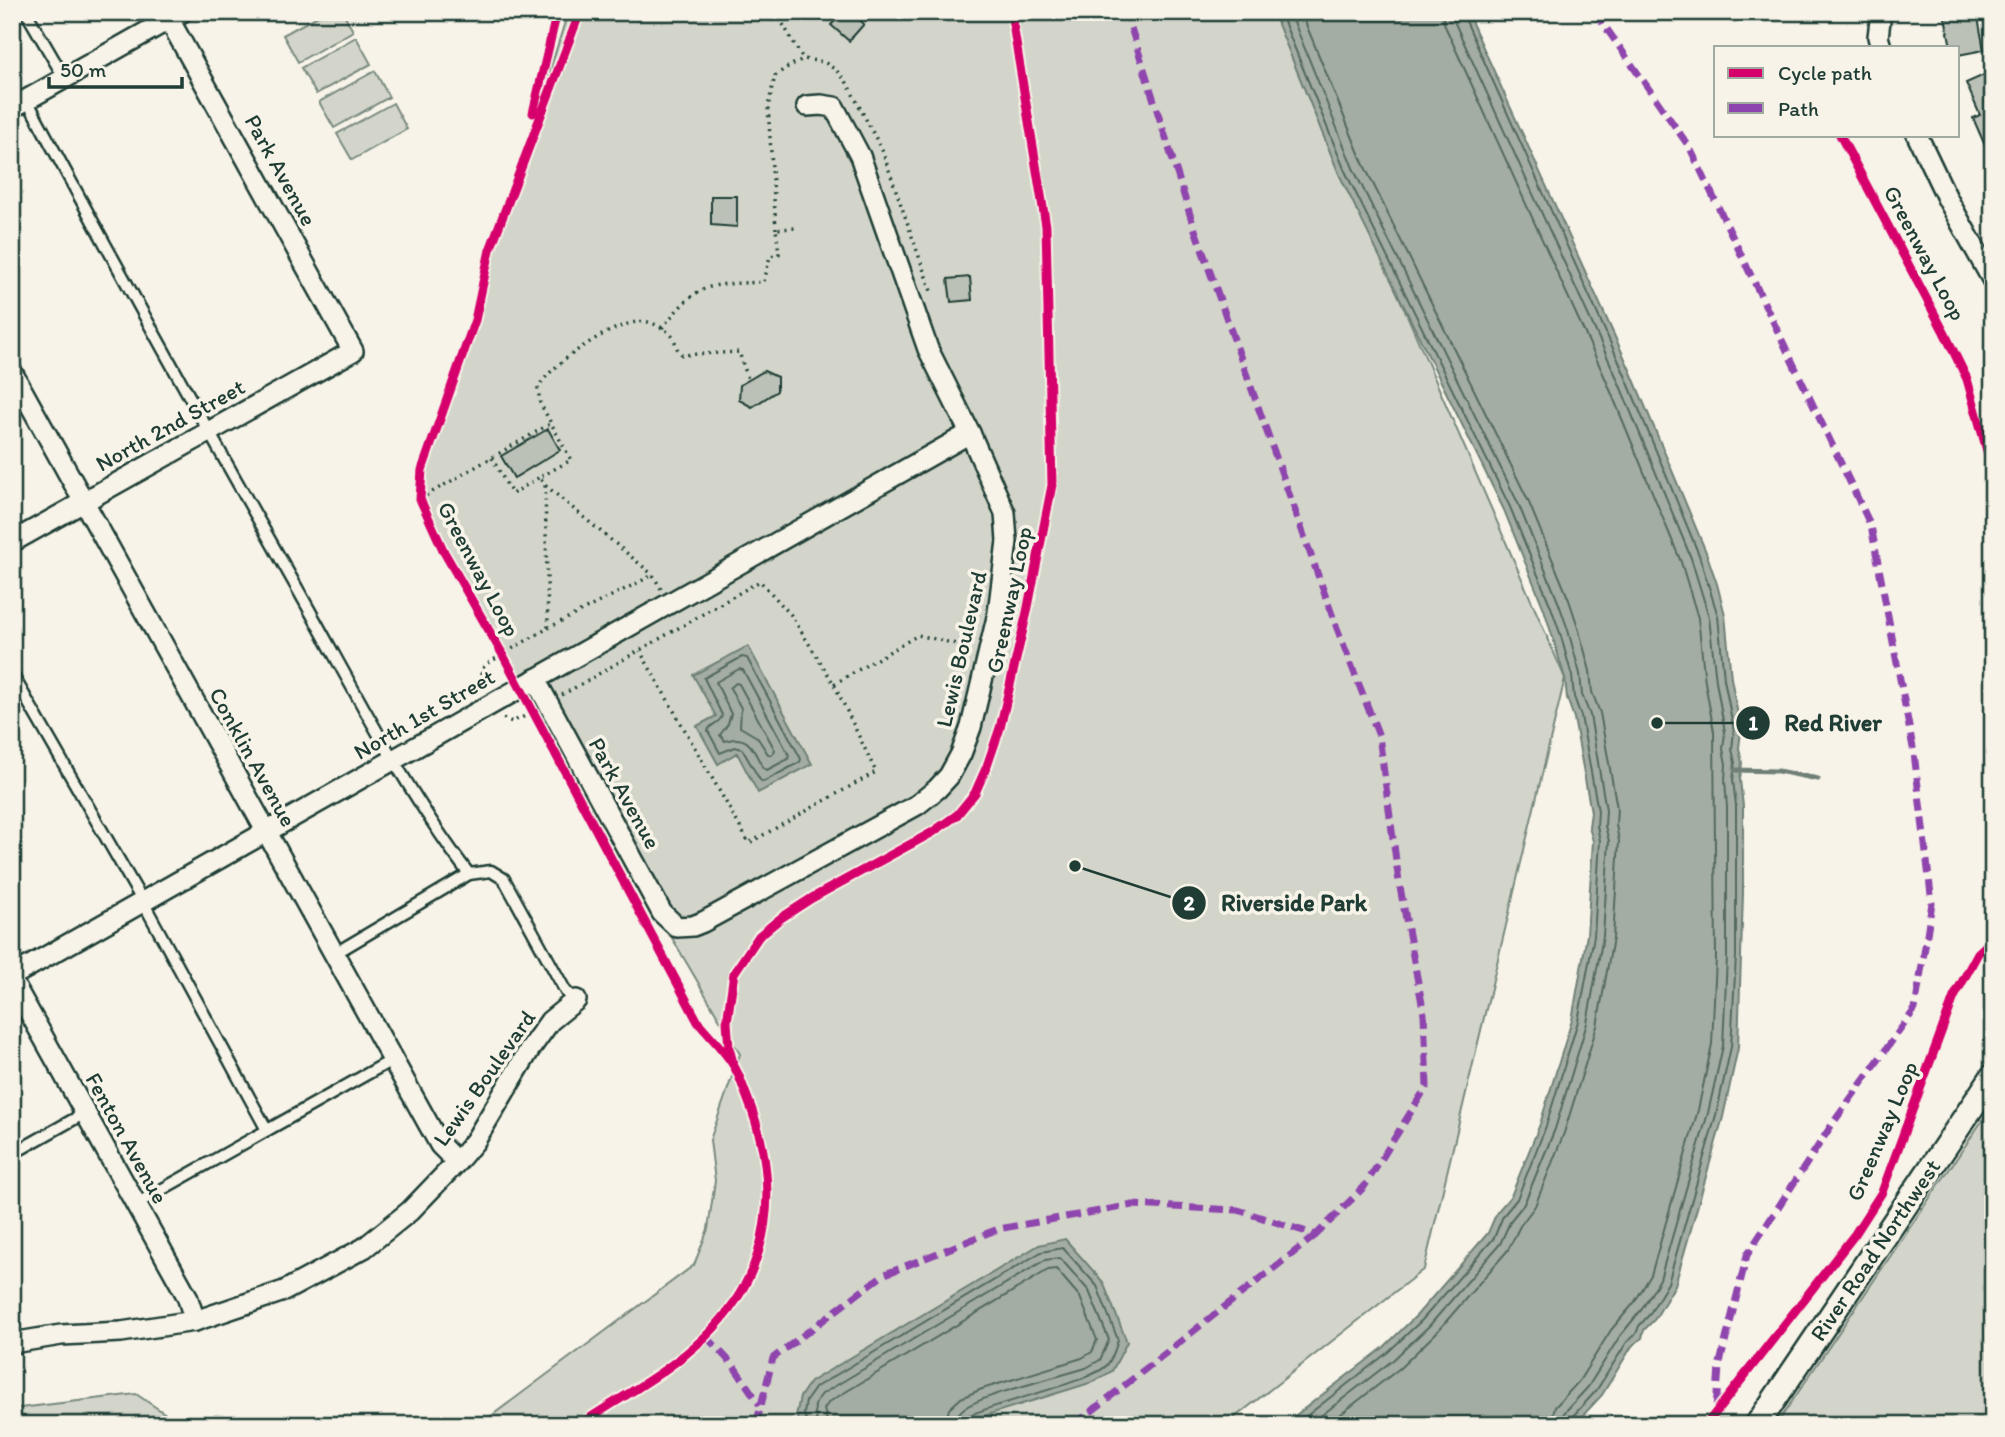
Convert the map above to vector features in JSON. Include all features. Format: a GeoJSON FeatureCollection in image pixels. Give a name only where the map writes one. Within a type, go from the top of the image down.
{"type":"FeatureCollection","features":[{"type":"Feature","properties":{"kind":"street"},"geometry":{"type":"LineString","coordinates":[[1881,12],[1878,37],[1881,46]]}},
{"type":"Feature","properties":{"kind":"street"},"geometry":{"type":"LineString","coordinates":[[20,104],[172,15]]}},
{"type":"Feature","properties":{"kind":"street","name":"Park Avenue"},"geometry":{"type":"LineString","coordinates":[[172,15],[353,351]]}},
{"type":"Feature","properties":{"kind":"street","name":"Lewis Boulevard"},"geometry":{"type":"LineString","coordinates":[[677,927],[703,922],[917,805],[949,776],[961,754],[978,702],[998,613],[1007,541],[1004,513],[970,433],[928,349],[860,156],[834,107],[807,106]]}},
{"type":"Feature","properties":{"kind":"street"},"geometry":{"type":"LineString","coordinates":[[1917,136],[1948,200],[1993,281]]}},
{"type":"Feature","properties":{"kind":"street","name":"North 2nd Street"},"geometry":{"type":"LineString","coordinates":[[12,542],[353,351]]}},
{"type":"Feature","properties":{"kind":"street","name":"Conklin Avenue"},"geometry":{"type":"LineString","coordinates":[[12,372],[440,1146],[457,1162]]}},
{"type":"Feature","properties":{"kind":"street","name":"North 1st Street"},"geometry":{"type":"LineString","coordinates":[[12,979],[970,433]]}},
{"type":"Feature","properties":{"kind":"street","name":"Park Avenue"},"geometry":{"type":"LineString","coordinates":[[528,683],[540,708],[662,913],[677,927]]}},
{"type":"Feature","properties":{"kind":"street","name":"Fenton Avenue"},"geometry":{"type":"LineString","coordinates":[[12,979],[187,1296],[195,1321]]}},
{"type":"Feature","properties":{"kind":"street","name":"Lewis Boulevard"},"geometry":{"type":"LineString","coordinates":[[12,1343],[195,1321],[284,1291],[364,1248],[410,1211],[457,1162],[475,1140],[550,1021],[576,1000]]}},
{"type":"Feature","properties":{"kind":"street","name":"River Road Northwest"},"geometry":{"type":"LineString","coordinates":[[1757,1425],[1993,1076]]}},
{"type":"Feature","properties":{"kind":"lane"},"geometry":{"type":"LineString","coordinates":[[26,12],[65,79]]}},
{"type":"Feature","properties":{"kind":"lane"},"geometry":{"type":"LineString","coordinates":[[20,104],[394,760],[437,832],[469,874]]}},
{"type":"Feature","properties":{"kind":"lane"},"geometry":{"type":"LineString","coordinates":[[12,674],[143,902],[267,1130]]}},
{"type":"Feature","properties":{"kind":"lane"},"geometry":{"type":"LineString","coordinates":[[334,954],[469,874],[491,871],[504,879],[566,992],[576,1000]]}},
{"type":"Feature","properties":{"kind":"lane"},"geometry":{"type":"LineString","coordinates":[[136,1204],[392,1059]]}},
{"type":"Feature","properties":{"kind":"lane"},"geometry":{"type":"LineString","coordinates":[[12,1154],[85,1113]]}},
{"type":"Feature","properties":{"kind":"path"},"geometry":{"type":"LineString","coordinates":[[776,12],[803,59]]}},
{"type":"Feature","properties":{"kind":"path"},"geometry":{"type":"LineString","coordinates":[[662,328],[678,307],[697,291],[715,285],[764,282],[770,256],[779,254],[776,229],[797,228]]}},
{"type":"Feature","properties":{"kind":"path"},"geometry":{"type":"LineString","coordinates":[[492,458],[512,494],[571,460],[540,403],[538,388],[556,368],[587,345],[632,321],[648,322],[662,328],[673,337],[676,350],[682,355],[739,352],[748,379]]}},
{"type":"Feature","properties":{"kind":"path"},"geometry":{"type":"LineString","coordinates":[[421,494],[492,458],[550,424]]}},
{"type":"Feature","properties":{"kind":"path"},"geometry":{"type":"LineString","coordinates":[[540,477],[545,485],[653,575],[669,603]]}},
{"type":"Feature","properties":{"kind":"path"},"geometry":{"type":"LineString","coordinates":[[545,485],[548,628]]}},
{"type":"Feature","properties":{"kind":"path"},"geometry":{"type":"LineString","coordinates":[[640,651],[749,843],[876,772],[834,684],[791,615],[760,581],[518,720],[505,720],[493,703],[481,670],[548,628],[653,575]]}},
{"type":"Feature","properties":{"kind":"path"},"geometry":{"type":"LineString","coordinates":[[834,684],[918,635],[969,647],[966,660]]}},
{"type":"Feature","properties":{"kind":"shaded area"},"geometry":{"type":"Polygon","coordinates":[[[325,12],[343,12],[353,31],[298,62],[283,35],[325,12]]]}},
{"type":"Feature","properties":{"kind":"shaded area"},"geometry":{"type":"Polygon","coordinates":[[[568,12],[1275,12],[1565,678],[1424,1269],[1225,1425],[479,1425],[694,1265],[708,1229],[715,1181],[710,1140],[740,1054],[466,586],[418,495],[568,12]]]}},
{"type":"Feature","properties":{"kind":"shaded area"},"geometry":{"type":"Polygon","coordinates":[[[356,37],[371,64],[316,94],[301,68],[356,37]]]}},
{"type":"Feature","properties":{"kind":"shaded area"},"geometry":{"type":"Polygon","coordinates":[[[375,71],[389,97],[334,128],[319,102],[375,71]]]}},
{"type":"Feature","properties":{"kind":"shaded area"},"geometry":{"type":"Polygon","coordinates":[[[393,103],[407,129],[352,160],[337,134],[393,103]]]}},
{"type":"Feature","properties":{"kind":"shaded area"},"geometry":{"type":"Polygon","coordinates":[[[1993,1105],[1993,1425],[1776,1425],[1988,1112],[1993,1105]]]}},
{"type":"Feature","properties":{"kind":"shaded area"},"geometry":{"type":"Polygon","coordinates":[[[136,1394],[182,1425],[12,1425],[12,1409],[136,1394]]]}},
{"type":"Feature","properties":{"kind":"water"},"geometry":{"type":"Polygon","coordinates":[[[1273,12],[1467,12],[1630,370],[1706,552],[1725,615],[1731,678],[1741,731],[1739,748],[1742,763],[1740,780],[1743,806],[1743,894],[1738,1048],[1723,1117],[1675,1285],[1655,1319],[1644,1330],[1642,1338],[1632,1346],[1602,1395],[1574,1425],[1283,1425],[1383,1348],[1417,1315],[1488,1233],[1497,1212],[1511,1196],[1540,1124],[1572,1020],[1587,935],[1593,841],[1589,827],[1591,812],[1574,718],[1544,609],[1504,510],[1339,174],[1273,12]]]}},
{"type":"Feature","properties":{"kind":"water"},"geometry":{"type":"Polygon","coordinates":[[[748,646],[812,764],[758,793],[737,753],[718,764],[697,726],[716,716],[693,675],[748,646]]]}},
{"type":"Feature","properties":{"kind":"water"},"geometry":{"type":"Polygon","coordinates":[[[1065,1239],[1103,1282],[1127,1342],[1112,1371],[1093,1382],[990,1414],[965,1425],[803,1425],[796,1416],[800,1397],[810,1382],[1039,1245],[1065,1239]]]}},
{"type":"Feature","properties":{"kind":"building"},"geometry":{"type":"Polygon","coordinates":[[[843,12],[851,12],[864,24],[849,41],[831,25],[843,12]]]}},
{"type":"Feature","properties":{"kind":"building"},"geometry":{"type":"Polygon","coordinates":[[[1944,12],[1977,12],[1984,50],[1960,55],[1960,46],[1951,46],[1944,12]]]}},
{"type":"Feature","properties":{"kind":"building"},"geometry":{"type":"Polygon","coordinates":[[[1993,71],[1993,164],[1973,118],[1980,115],[1966,83],[1993,71]]]}},
{"type":"Feature","properties":{"kind":"building"},"geometry":{"type":"Polygon","coordinates":[[[711,196],[737,196],[737,227],[711,225],[711,196]]]}},
{"type":"Feature","properties":{"kind":"building"},"geometry":{"type":"Polygon","coordinates":[[[970,277],[972,300],[951,302],[948,279],[970,277]]]}},
{"type":"Feature","properties":{"kind":"building"},"geometry":{"type":"Polygon","coordinates":[[[764,371],[777,377],[777,391],[752,407],[739,400],[740,385],[764,371]]]}},
{"type":"Feature","properties":{"kind":"building"},"geometry":{"type":"Polygon","coordinates":[[[548,429],[560,450],[514,478],[501,456],[548,429]]]}},
{"type":"Feature","properties":{"kind":"waterway"},"geometry":{"type":"LineString","coordinates":[[1735,770],[1778,771],[1818,779]]}},
{"type":"Feature","properties":{"kind":"marked path"},"geometry":{"type":"LineString","coordinates":[[756,1425],[773,1358],[883,1275],[998,1229],[1133,1205],[1238,1210],[1316,1235],[1364,1187],[1427,1086],[1424,1014],[1399,882],[1379,736],[1335,623],[1193,224],[1126,12]]}},
{"type":"Feature","properties":{"kind":"marked path"},"geometry":{"type":"LineString","coordinates":[[1595,12],[1690,148],[1871,526],[1914,753],[1932,903],[1915,1009],[1833,1123],[1747,1255],[1719,1367],[1716,1409]]}},
{"type":"Feature","properties":{"kind":"marked path"},"geometry":{"type":"LineString","coordinates":[[1074,1425],[1316,1235]]}},
{"type":"Feature","properties":{"kind":"marked path"},"geometry":{"type":"LineString","coordinates":[[706,1336],[733,1365],[760,1405]]}},
{"type":"Feature","properties":{"kind":"cycle path"},"geometry":{"type":"LineString","coordinates":[[533,113],[557,12]]}},
{"type":"Feature","properties":{"kind":"cycle path","name":"Greenway Loop"},"geometry":{"type":"LineString","coordinates":[[579,1425],[676,1362],[705,1337],[728,1311],[745,1284],[758,1254],[765,1224],[767,1193],[758,1129],[737,1071],[698,1022],[503,655],[444,552],[420,499],[422,470],[475,320],[490,250],[580,12]]}},
{"type":"Feature","properties":{"kind":"cycle path","name":"Greenway Loop"},"geometry":{"type":"LineString","coordinates":[[733,1063],[727,1022],[734,973],[759,936],[812,898],[933,832],[957,815],[975,793],[1000,728],[1027,612],[1052,485],[1046,226],[1011,12]]}},
{"type":"Feature","properties":{"kind":"cycle path","name":"Greenway Loop"},"geometry":{"type":"LineString","coordinates":[[1841,136],[1967,379],[1993,472]]}},
{"type":"Feature","properties":{"kind":"cycle path","name":"Greenway Loop"},"geometry":{"type":"LineString","coordinates":[[1706,1425],[1855,1234],[1882,1192],[1954,997],[1978,953],[1993,939]]}},
{"type":"Feature","properties":{"kind":"place","name":"Red River"},"geometry":{"type":"Point","coordinates":[1657,723]}},
{"type":"Feature","properties":{"kind":"place","name":"Riverside Park"},"geometry":{"type":"Point","coordinates":[1075,866]}}]}
